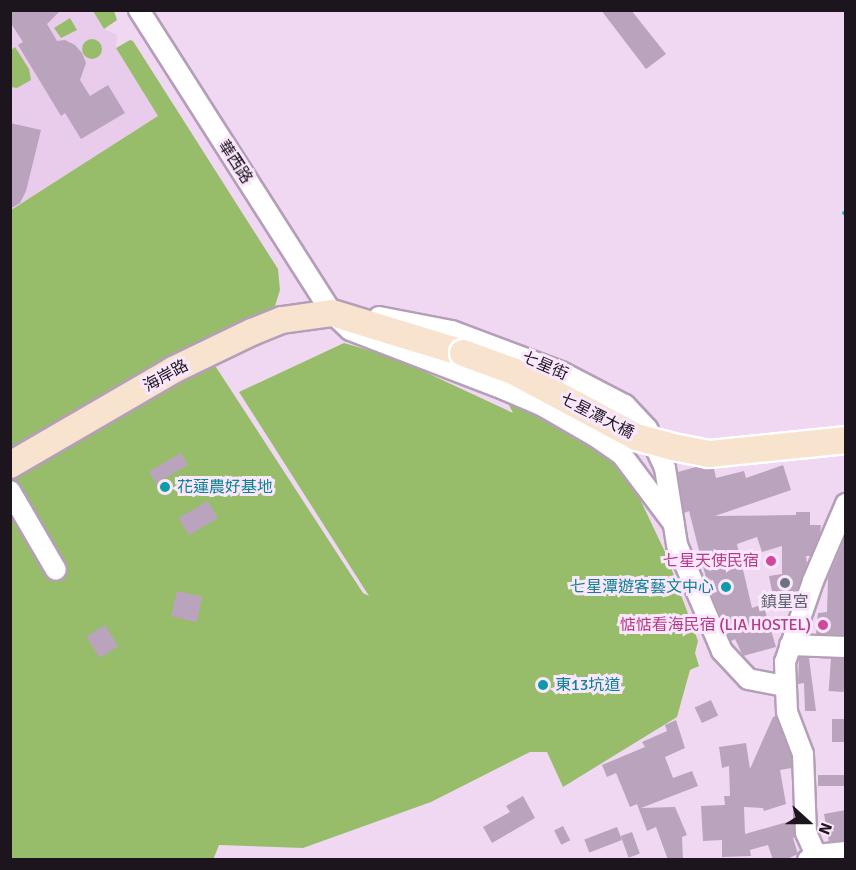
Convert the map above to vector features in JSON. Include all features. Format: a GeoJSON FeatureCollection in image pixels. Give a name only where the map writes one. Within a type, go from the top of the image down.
{"type":"FeatureCollection","features":[{"type":"Feature","properties":{"kind":"main road","name":"七星潭大橋"},"geometry":{"type":"LineString","coordinates":[[332,313],[463,353],[513,371],[636,437],[673,447],[709,454],[846,440]]}},
{"type":"Feature","properties":{"kind":"main road","name":"海岸路"},"geometry":{"type":"LineString","coordinates":[[10,465],[173,370],[252,332],[282,320],[332,313]]}},
{"type":"Feature","properties":{"kind":"street","name":"華西路"},"geometry":{"type":"LineString","coordinates":[[139,10],[332,313]]}},
{"type":"Feature","properties":{"kind":"street","name":"七星街"},"geometry":{"type":"LineString","coordinates":[[332,313],[353,312],[452,331],[561,372],[625,405],[647,429],[665,468],[677,545],[722,651],[748,679],[785,686]]}},
{"type":"Feature","properties":{"kind":"street","name":"七星街"},"geometry":{"type":"LineString","coordinates":[[332,313],[350,330],[534,402],[595,436],[622,455],[674,524]]}},
{"type":"Feature","properties":{"kind":"street"},"geometry":{"type":"LineString","coordinates":[[10,491],[56,570]]}},
{"type":"Feature","properties":{"kind":"street"},"geometry":{"type":"LineString","coordinates":[[846,504],[785,662],[787,712],[803,754],[806,833],[812,857],[846,852]]}},
{"type":"Feature","properties":{"kind":"street"},"geometry":{"type":"LineString","coordinates":[[790,645],[846,647]]}},
{"type":"Feature","properties":{"kind":"shaded area"},"geometry":{"type":"Polygon","coordinates":[[[11,11],[93,11],[104,29],[117,35],[116,48],[159,116],[11,210],[11,11]]]}},
{"type":"Feature","properties":{"kind":"green space"},"geometry":{"type":"Polygon","coordinates":[[[93,11],[114,11],[117,20],[104,29],[93,11]]]}},
{"type":"Feature","properties":{"kind":"green space"},"geometry":{"type":"Polygon","coordinates":[[[70,18],[77,30],[61,38],[54,28],[70,18]]]}},
{"type":"Feature","properties":{"kind":"green space"},"geometry":{"type":"Polygon","coordinates":[[[92,39],[99,42],[102,49],[99,56],[92,59],[85,56],[82,49],[85,42],[92,39]]]}},
{"type":"Feature","properties":{"kind":"green space"},"geometry":{"type":"Polygon","coordinates":[[[130,40],[133,41],[278,269],[280,290],[275,306],[11,455],[11,210],[158,116],[116,48],[130,40]]]}},
{"type":"Feature","properties":{"kind":"green space"},"geometry":{"type":"Polygon","coordinates":[[[15,47],[29,69],[31,80],[17,88],[11,87],[11,50],[15,47]]]}},
{"type":"Feature","properties":{"kind":"green space"},"geometry":{"type":"Polygon","coordinates":[[[344,343],[395,358],[513,413],[505,397],[598,451],[622,471],[638,495],[666,554],[698,641],[695,653],[699,666],[690,670],[677,717],[563,787],[547,752],[530,752],[431,802],[303,848],[219,845],[213,860],[11,859],[10,477],[212,361],[363,593],[369,596],[239,392],[344,343]]]}},
{"type":"Feature","properties":{"kind":"building"},"geometry":{"type":"Polygon","coordinates":[[[10,10],[61,10],[47,24],[57,41],[65,40],[75,45],[82,53],[86,63],[80,80],[90,96],[108,85],[125,113],[81,139],[65,113],[61,116],[18,45],[23,42],[10,22],[10,10]]]}},
{"type":"Feature","properties":{"kind":"building"},"geometry":{"type":"Polygon","coordinates":[[[601,10],[631,10],[666,54],[646,69],[601,10]]]}},
{"type":"Feature","properties":{"kind":"building"},"geometry":{"type":"Polygon","coordinates":[[[10,123],[41,130],[26,191],[20,203],[10,209],[10,123]]]}},
{"type":"Feature","properties":{"kind":"building"},"geometry":{"type":"Polygon","coordinates":[[[181,453],[188,465],[156,484],[149,472],[181,453]]]}},
{"type":"Feature","properties":{"kind":"building"},"geometry":{"type":"Polygon","coordinates":[[[783,465],[791,490],[715,516],[796,515],[796,512],[810,512],[810,525],[821,525],[811,556],[806,556],[807,563],[797,591],[773,596],[769,576],[782,574],[782,546],[762,552],[757,537],[737,544],[752,608],[763,604],[776,647],[743,656],[735,639],[731,641],[708,586],[689,511],[684,513],[678,472],[696,467],[714,469],[716,478],[744,471],[746,478],[783,465]]]}},
{"type":"Feature","properties":{"kind":"building"},"geometry":{"type":"Polygon","coordinates":[[[208,501],[218,518],[189,535],[179,518],[208,501]]]}},
{"type":"Feature","properties":{"kind":"building"},"geometry":{"type":"Polygon","coordinates":[[[846,536],[846,635],[816,634],[818,613],[827,612],[828,578],[846,536]]]}},
{"type":"Feature","properties":{"kind":"building"},"geometry":{"type":"Polygon","coordinates":[[[177,591],[202,597],[196,622],[171,616],[177,591]]]}},
{"type":"Feature","properties":{"kind":"building"},"geometry":{"type":"Polygon","coordinates":[[[105,625],[118,646],[100,658],[86,637],[105,625]]]}},
{"type":"Feature","properties":{"kind":"building"},"geometry":{"type":"Polygon","coordinates":[[[799,657],[809,658],[816,711],[805,711],[804,683],[798,684],[799,657]]]}},
{"type":"Feature","properties":{"kind":"building"},"geometry":{"type":"Polygon","coordinates":[[[831,658],[846,659],[844,692],[829,691],[831,658]]]}},
{"type":"Feature","properties":{"kind":"building"},"geometry":{"type":"Polygon","coordinates":[[[711,700],[718,715],[702,723],[695,708],[711,700]]]}},
{"type":"Feature","properties":{"kind":"building"},"geometry":{"type":"Polygon","coordinates":[[[776,716],[791,756],[792,768],[780,770],[786,804],[764,811],[763,808],[744,807],[745,834],[794,820],[795,837],[793,838],[798,854],[785,860],[773,860],[768,845],[750,850],[751,856],[722,857],[722,840],[703,841],[701,806],[725,805],[724,796],[730,796],[729,766],[722,768],[719,747],[746,743],[750,769],[773,717],[776,716]]]}},
{"type":"Feature","properties":{"kind":"building"},"geometry":{"type":"Polygon","coordinates":[[[832,719],[846,719],[846,742],[832,742],[832,719]]]}},
{"type":"Feature","properties":{"kind":"building"},"geometry":{"type":"Polygon","coordinates":[[[676,720],[685,748],[665,757],[673,778],[692,771],[698,786],[641,808],[675,807],[687,835],[682,837],[683,860],[668,860],[656,827],[647,831],[637,804],[630,807],[616,773],[607,777],[602,765],[645,747],[642,742],[667,731],[665,725],[676,720]]]}},
{"type":"Feature","properties":{"kind":"building"},"geometry":{"type":"Polygon","coordinates":[[[818,775],[846,775],[846,786],[818,786],[818,775]]]}},
{"type":"Feature","properties":{"kind":"building"},"geometry":{"type":"Polygon","coordinates":[[[523,796],[535,818],[492,843],[483,827],[510,812],[506,806],[523,796]]]}},
{"type":"Feature","properties":{"kind":"building"},"geometry":{"type":"Polygon","coordinates":[[[846,810],[846,840],[829,842],[824,814],[846,810]]]}},
{"type":"Feature","properties":{"kind":"building"},"geometry":{"type":"Polygon","coordinates":[[[563,826],[570,840],[561,845],[554,831],[563,826]]]}},
{"type":"Feature","properties":{"kind":"building"},"geometry":{"type":"Polygon","coordinates":[[[617,827],[622,840],[589,853],[584,840],[617,827]]]}},
{"type":"Feature","properties":{"kind":"building"},"geometry":{"type":"Polygon","coordinates":[[[632,832],[640,854],[629,858],[621,836],[632,832]]]}},
{"type":"Feature","properties":{"kind":"place","name":"花蓮農好基地"},"geometry":{"type":"Point","coordinates":[165,487]}},
{"type":"Feature","properties":{"kind":"place","name":"七星天使民宿"},"geometry":{"type":"Point","coordinates":[771,561]}},
{"type":"Feature","properties":{"kind":"place","name":"鎮星宮"},"geometry":{"type":"Point","coordinates":[785,583]}},
{"type":"Feature","properties":{"kind":"place","name":"七星潭遊客藝文中心"},"geometry":{"type":"Point","coordinates":[726,587]}},
{"type":"Feature","properties":{"kind":"place","name":"惦惦看海民宿 (LIA HOSTEL)"},"geometry":{"type":"Point","coordinates":[823,625]}},
{"type":"Feature","properties":{"kind":"place","name":"東13坑道"},"geometry":{"type":"Point","coordinates":[543,685]}}]}
